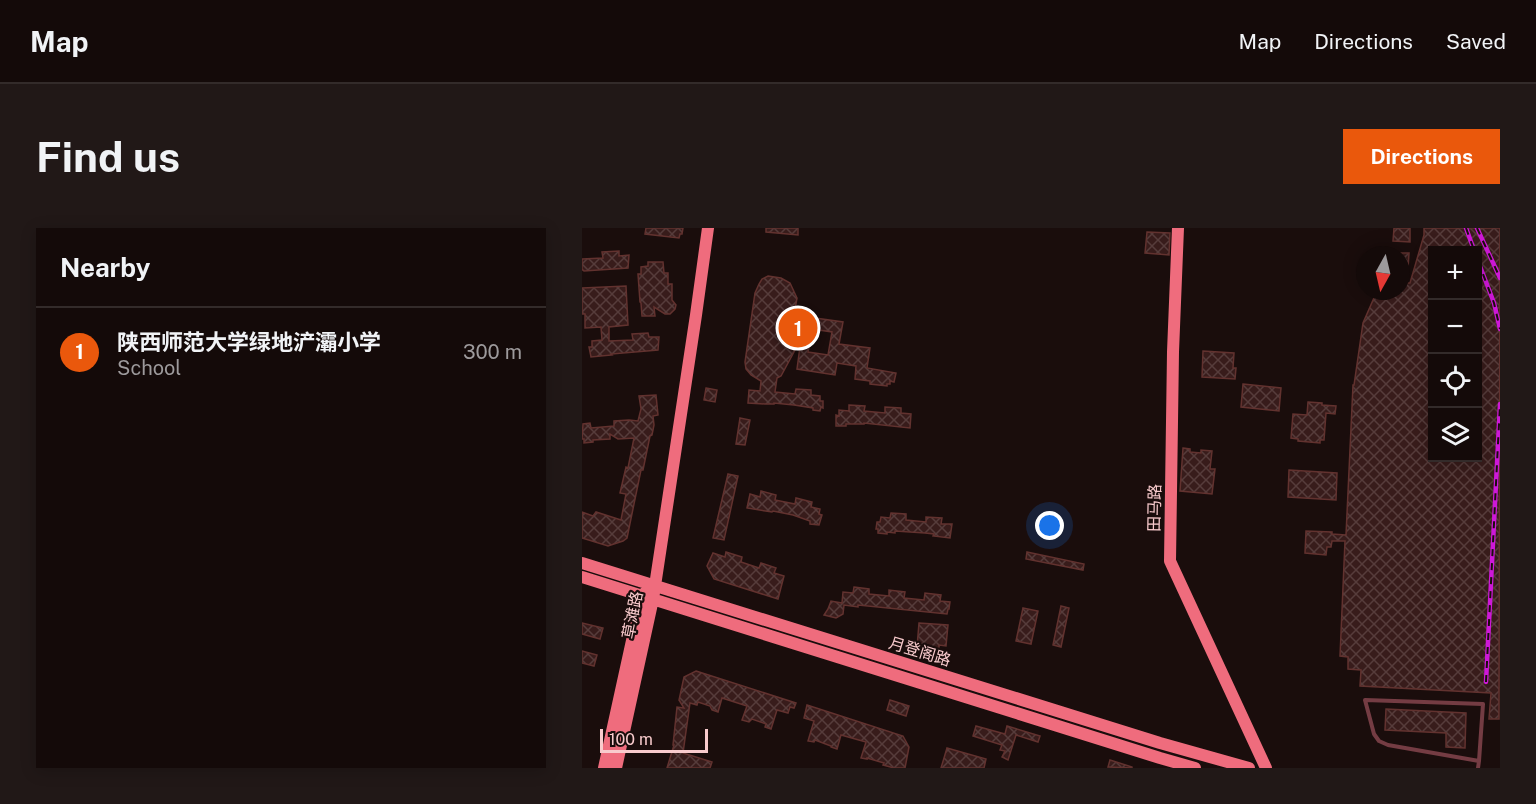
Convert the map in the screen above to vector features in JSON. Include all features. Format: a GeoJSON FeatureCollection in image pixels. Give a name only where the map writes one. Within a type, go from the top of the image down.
{"type":"FeatureCollection","features":[{"type":"Feature","properties":{"kind":"main road"},"geometry":{"type":"LineString","coordinates":[[654,585],[708,228]]}},
{"type":"Feature","properties":{"kind":"main road","name":"田马路"},"geometry":{"type":"LineString","coordinates":[[1178,228],[1173,352],[1170,561],[1266,768]]}},
{"type":"Feature","properties":{"kind":"main road","name":"月登阁路"},"geometry":{"type":"LineString","coordinates":[[582,563],[1160,743],[1249,768]]}},
{"type":"Feature","properties":{"kind":"main road","name":"月登阁路"},"geometry":{"type":"LineString","coordinates":[[582,577],[1195,768]]}},
{"type":"Feature","properties":{"kind":"main road","name":"草滩路"},"geometry":{"type":"LineString","coordinates":[[604,768],[648,597],[654,585]]}},
{"type":"Feature","properties":{"kind":"main road","name":"草滩路"},"geometry":{"type":"LineString","coordinates":[[616,768],[648,597]]}},
{"type":"Feature","properties":{"kind":"lane"},"geometry":{"type":"LineString","coordinates":[[1478,768],[1479,761],[1482,704],[1365,700],[1374,734],[1379,741],[1389,745],[1479,761]]}},
{"type":"Feature","properties":{"kind":"building"},"geometry":{"type":"Polygon","coordinates":[[[646,228],[683,228],[679,238],[645,234],[646,228]]]}},
{"type":"Feature","properties":{"kind":"building"},"geometry":{"type":"Polygon","coordinates":[[[766,228],[798,228],[798,235],[766,232],[766,228]]]}},
{"type":"Feature","properties":{"kind":"building"},"geometry":{"type":"Polygon","coordinates":[[[1394,228],[1410,228],[1410,242],[1393,241],[1394,228]]]}},
{"type":"Feature","properties":{"kind":"building"},"geometry":{"type":"Polygon","coordinates":[[[1424,228],[1500,228],[1499,719],[1489,719],[1491,693],[1360,686],[1361,670],[1348,669],[1348,657],[1340,656],[1345,541],[1332,541],[1331,547],[1327,547],[1326,555],[1305,553],[1306,531],[1346,535],[1353,385],[1363,323],[1373,300],[1410,300],[1410,283],[1424,228]]]}},
{"type":"Feature","properties":{"kind":"building"},"geometry":{"type":"Polygon","coordinates":[[[1147,232],[1170,233],[1169,255],[1145,253],[1147,232]]]}},
{"type":"Feature","properties":{"kind":"building"},"geometry":{"type":"Polygon","coordinates":[[[619,251],[619,256],[629,255],[628,268],[582,270],[582,259],[603,258],[602,252],[619,251]]]}},
{"type":"Feature","properties":{"kind":"building"},"geometry":{"type":"Polygon","coordinates":[[[648,262],[663,262],[664,273],[668,273],[668,284],[672,284],[672,300],[676,305],[670,314],[665,314],[654,307],[655,316],[642,316],[638,274],[641,274],[641,267],[648,266],[648,262]]]}},
{"type":"Feature","properties":{"kind":"building"},"geometry":{"type":"Polygon","coordinates":[[[768,276],[781,278],[790,283],[797,298],[794,315],[843,322],[839,344],[870,348],[867,368],[896,373],[894,382],[890,381],[887,386],[855,379],[856,366],[837,363],[835,375],[797,369],[801,339],[781,376],[777,378],[775,392],[795,394],[796,389],[811,390],[811,395],[820,396],[823,408],[821,407],[820,411],[794,405],[748,403],[749,390],[760,391],[761,381],[751,375],[746,369],[745,362],[755,293],[762,279],[768,276]],[[812,329],[808,352],[828,355],[832,332],[812,329]]]}},
{"type":"Feature","properties":{"kind":"building"},"geometry":{"type":"Polygon","coordinates":[[[626,286],[628,325],[609,327],[609,341],[633,340],[632,334],[648,333],[649,337],[659,337],[658,350],[591,357],[589,347],[592,347],[592,341],[602,340],[601,327],[585,328],[585,314],[582,314],[582,288],[626,286]]]}},
{"type":"Feature","properties":{"kind":"building"},"geometry":{"type":"Polygon","coordinates":[[[1203,351],[1234,353],[1235,379],[1202,377],[1203,351]]]}},
{"type":"Feature","properties":{"kind":"building"},"geometry":{"type":"Polygon","coordinates":[[[1243,384],[1281,388],[1279,411],[1241,407],[1243,384]]]}},
{"type":"Feature","properties":{"kind":"building"},"geometry":{"type":"Polygon","coordinates":[[[706,388],[717,390],[715,402],[704,400],[706,388]]]}},
{"type":"Feature","properties":{"kind":"building"},"geometry":{"type":"Polygon","coordinates":[[[656,395],[658,415],[653,416],[652,435],[643,470],[641,470],[627,538],[608,546],[582,538],[582,512],[593,516],[596,512],[621,520],[626,494],[620,493],[634,438],[618,439],[610,434],[610,439],[584,443],[583,424],[590,423],[591,428],[614,426],[614,421],[638,421],[641,409],[639,396],[656,395]]]}},
{"type":"Feature","properties":{"kind":"building"},"geometry":{"type":"Polygon","coordinates":[[[1308,402],[1336,406],[1335,414],[1326,413],[1324,440],[1320,440],[1320,443],[1291,438],[1293,414],[1307,415],[1308,402]]]}},
{"type":"Feature","properties":{"kind":"building"},"geometry":{"type":"Polygon","coordinates":[[[849,405],[865,406],[864,411],[885,413],[885,407],[901,408],[901,413],[911,414],[910,428],[864,423],[836,426],[836,415],[839,416],[839,410],[849,411],[849,405]]]}},
{"type":"Feature","properties":{"kind":"building"},"geometry":{"type":"Polygon","coordinates":[[[740,418],[750,420],[745,445],[736,444],[740,418]]]}},
{"type":"Feature","properties":{"kind":"building"},"geometry":{"type":"Polygon","coordinates":[[[1183,448],[1190,449],[1190,452],[1212,451],[1210,469],[1215,469],[1212,494],[1180,491],[1183,448]]]}},
{"type":"Feature","properties":{"kind":"building"},"geometry":{"type":"Polygon","coordinates":[[[1289,470],[1337,473],[1336,500],[1288,497],[1289,470]]]}},
{"type":"Feature","properties":{"kind":"building"},"geometry":{"type":"Polygon","coordinates":[[[728,474],[738,476],[724,540],[713,538],[728,474]]]}},
{"type":"Feature","properties":{"kind":"building"},"geometry":{"type":"Polygon","coordinates":[[[761,491],[776,495],[775,500],[795,504],[796,498],[812,502],[811,507],[820,509],[819,514],[822,515],[819,525],[810,524],[810,521],[793,515],[747,508],[750,494],[760,497],[761,491]]]}},
{"type":"Feature","properties":{"kind":"building"},"geometry":{"type":"Polygon","coordinates":[[[891,513],[906,514],[906,520],[926,522],[926,517],[942,518],[941,524],[952,524],[950,538],[925,533],[895,531],[895,533],[887,532],[887,534],[878,533],[877,522],[880,522],[881,517],[890,518],[891,513]]]}},
{"type":"Feature","properties":{"kind":"building"},"geometry":{"type":"Polygon","coordinates":[[[726,552],[742,557],[741,562],[759,568],[761,563],[776,568],[774,573],[784,576],[778,599],[714,579],[707,566],[713,553],[725,557],[726,552]]]}},
{"type":"Feature","properties":{"kind":"building"},"geometry":{"type":"Polygon","coordinates":[[[1027,552],[1084,564],[1083,570],[1026,559],[1027,552]]]}},
{"type":"Feature","properties":{"kind":"building"},"geometry":{"type":"Polygon","coordinates":[[[854,587],[869,589],[869,594],[889,596],[889,590],[905,592],[904,598],[924,600],[925,593],[941,595],[940,601],[950,602],[949,609],[947,614],[844,605],[843,614],[836,618],[824,615],[831,601],[842,603],[843,592],[853,593],[854,587]]]}},
{"type":"Feature","properties":{"kind":"building"},"geometry":{"type":"Polygon","coordinates":[[[1061,606],[1069,608],[1061,647],[1053,645],[1061,606]]]}},
{"type":"Feature","properties":{"kind":"building"},"geometry":{"type":"Polygon","coordinates":[[[1023,608],[1038,611],[1031,644],[1016,641],[1023,608]]]}},
{"type":"Feature","properties":{"kind":"building"},"geometry":{"type":"Polygon","coordinates":[[[582,623],[603,628],[600,639],[582,634],[582,623]]]}},
{"type":"Feature","properties":{"kind":"building"},"geometry":{"type":"Polygon","coordinates":[[[919,623],[948,625],[946,646],[939,645],[939,649],[917,647],[919,623]]]}},
{"type":"Feature","properties":{"kind":"building"},"geometry":{"type":"Polygon","coordinates":[[[582,651],[597,655],[594,666],[582,663],[582,651]]]}},
{"type":"Feature","properties":{"kind":"building"},"geometry":{"type":"Polygon","coordinates":[[[696,671],[796,703],[794,708],[790,707],[788,713],[777,710],[771,729],[765,727],[766,724],[752,719],[749,722],[742,720],[747,706],[722,698],[718,712],[698,702],[697,705],[690,703],[683,753],[712,762],[710,768],[667,768],[674,745],[677,707],[684,708],[679,700],[684,677],[696,671]]]}},
{"type":"Feature","properties":{"kind":"building"},"geometry":{"type":"Polygon","coordinates":[[[890,700],[909,706],[906,716],[887,710],[890,700]]]}},
{"type":"Feature","properties":{"kind":"building"},"geometry":{"type":"Polygon","coordinates":[[[807,705],[903,736],[909,747],[905,768],[894,768],[883,765],[884,763],[861,758],[866,742],[841,735],[837,749],[815,740],[814,742],[808,741],[814,721],[804,718],[807,705]]]}},
{"type":"Feature","properties":{"kind":"building"},"geometry":{"type":"Polygon","coordinates":[[[1386,709],[1466,713],[1465,748],[1446,747],[1446,733],[1385,730],[1386,709]]]}},
{"type":"Feature","properties":{"kind":"building"},"geometry":{"type":"Polygon","coordinates":[[[976,726],[1005,734],[1007,726],[1040,736],[1038,742],[1016,735],[1008,760],[1002,757],[1005,751],[1000,750],[1002,745],[973,736],[976,726]]]}},
{"type":"Feature","properties":{"kind":"building"},"geometry":{"type":"Polygon","coordinates":[[[947,748],[986,759],[984,768],[941,768],[947,748]]]}},
{"type":"Feature","properties":{"kind":"building"},"geometry":{"type":"Polygon","coordinates":[[[1110,760],[1132,767],[1132,768],[1108,767],[1110,760]]]}},
{"type":"Feature","properties":{"kind":"railway"},"geometry":{"type":"LineString","coordinates":[[1466,228],[1473,246]]}},
{"type":"Feature","properties":{"kind":"railway"},"geometry":{"type":"LineString","coordinates":[[1477,228],[1500,278]]}},
{"type":"Feature","properties":{"kind":"railway"},"geometry":{"type":"LineString","coordinates":[[1482,272],[1494,303],[1500,329]]}},
{"type":"Feature","properties":{"kind":"railway"},"geometry":{"type":"LineString","coordinates":[[1486,682],[1500,404]]}},
{"type":"Feature","properties":{"kind":"place","name":"陕西师范大学绿地浐灞小学"},"geometry":{"type":"Point","coordinates":[798,328]}}]}
